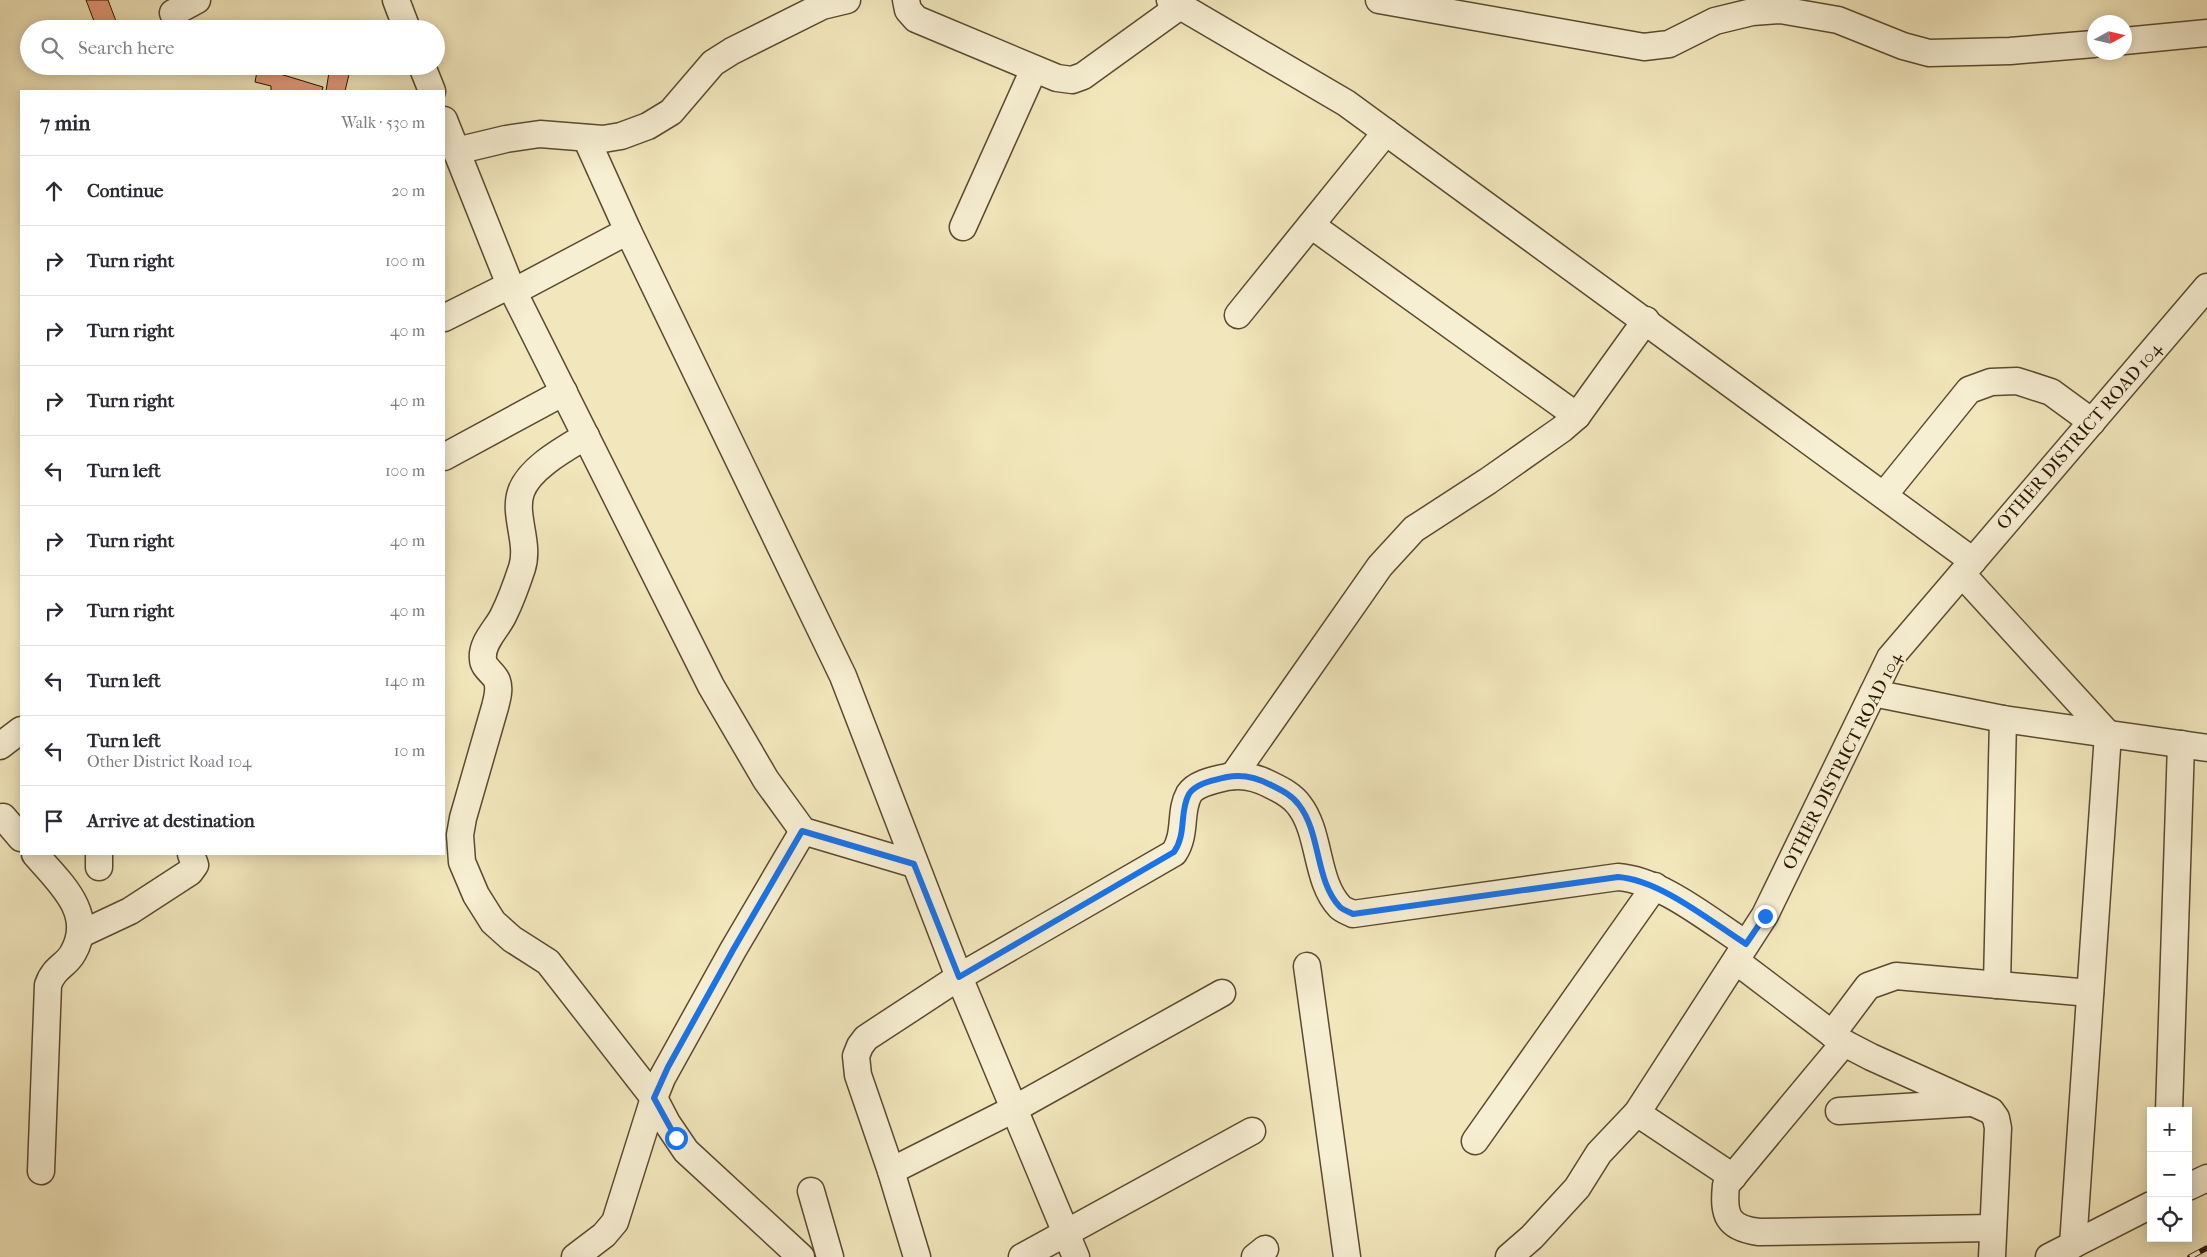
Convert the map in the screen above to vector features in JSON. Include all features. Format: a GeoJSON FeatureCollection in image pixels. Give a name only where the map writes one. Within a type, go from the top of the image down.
{"type":"FeatureCollection","features":[{"type":"Feature","properties":{"kind":"street"},"geometry":{"type":"LineString","coordinates":[[174,13],[197,0]]}},
{"type":"Feature","properties":{"kind":"street"},"geometry":{"type":"LineString","coordinates":[[396,0],[404,20]]}},
{"type":"Feature","properties":{"kind":"street"},"geometry":{"type":"LineString","coordinates":[[456,151],[506,139],[540,134],[603,139],[621,136],[648,126],[671,112],[713,63],[732,51],[822,6],[847,0]]}},
{"type":"Feature","properties":{"kind":"street"},"geometry":{"type":"LineString","coordinates":[[905,0],[908,10],[916,19],[1057,78],[1072,80],[1083,76],[1175,3],[1346,103],[1884,495],[1968,567],[2108,734],[2073,1245]]}},
{"type":"Feature","properties":{"kind":"street"},"geometry":{"type":"LineString","coordinates":[[1379,0],[1644,47],[1670,44],[1715,21],[1752,12],[1780,10],[1838,20],[1903,46],[1929,53],[2010,52],[2087,45]]}},
{"type":"Feature","properties":{"kind":"street"},"geometry":{"type":"LineString","coordinates":[[2132,40],[2207,33]]}},
{"type":"Feature","properties":{"kind":"street"},"geometry":{"type":"LineString","coordinates":[[963,227],[1034,69]]}},
{"type":"Feature","properties":{"kind":"street"},"geometry":{"type":"LineString","coordinates":[[426,75],[432,90]]}},
{"type":"Feature","properties":{"kind":"street"},"geometry":{"type":"LineString","coordinates":[[445,123],[512,289],[711,686],[766,780],[802,831],[914,864]]}},
{"type":"Feature","properties":{"kind":"street"},"geometry":{"type":"LineString","coordinates":[[1238,315],[1386,132]]}},
{"type":"Feature","properties":{"kind":"street"},"geometry":{"type":"LineString","coordinates":[[586,138],[628,231],[843,676],[959,977],[1076,1257]]}},
{"type":"Feature","properties":{"kind":"street"},"geometry":{"type":"LineString","coordinates":[[1311,225],[1577,416]]}},
{"type":"Feature","properties":{"kind":"street"},"geometry":{"type":"LineString","coordinates":[[445,318],[512,289],[628,231]]}},
{"type":"Feature","properties":{"kind":"street","name":"OTHER DISTRICT ROAD 104"},"geometry":{"type":"LineString","coordinates":[[1509,1257],[1532,1237],[1578,1188],[1599,1153],[1637,1113],[1765,916],[1890,658],[2207,287]]}},
{"type":"Feature","properties":{"kind":"street"},"geometry":{"type":"LineString","coordinates":[[1233,776],[1380,566],[1414,529],[1495,476],[1562,429],[1577,416],[1646,320]]}},
{"type":"Feature","properties":{"kind":"street"},"geometry":{"type":"LineString","coordinates":[[1884,495],[1969,390],[1991,382],[2017,381],[2051,392],[2092,422]]}},
{"type":"Feature","properties":{"kind":"street"},"geometry":{"type":"LineString","coordinates":[[445,456],[564,392]]}},
{"type":"Feature","properties":{"kind":"street"},"geometry":{"type":"LineString","coordinates":[[586,436],[548,459],[535,472],[521,492],[519,506],[525,548],[522,566],[504,616],[486,644],[483,659],[497,679],[498,688],[495,707],[463,818],[460,835],[462,862],[476,894],[494,922],[512,939],[548,962],[654,1098],[667,1123],[686,1151],[801,1257]]}},
{"type":"Feature","properties":{"kind":"street"},"geometry":{"type":"LineString","coordinates":[[1873,693],[2003,719],[2207,748]]}},
{"type":"Feature","properties":{"kind":"street"},"geometry":{"type":"LineString","coordinates":[[1997,985],[2003,719]]}},
{"type":"Feature","properties":{"kind":"street"},"geometry":{"type":"LineString","coordinates":[[0,746],[20,731]]}},
{"type":"Feature","properties":{"kind":"street"},"geometry":{"type":"LineString","coordinates":[[2169,1107],[2181,744]]}},
{"type":"Feature","properties":{"kind":"street"},"geometry":{"type":"LineString","coordinates":[[917,1257],[891,1171],[858,1075],[856,1056],[860,1046],[866,1038],[959,977],[1174,852],[1181,843],[1185,806],[1190,793],[1200,785],[1233,776],[1259,779],[1284,791],[1299,804],[1310,824],[1330,892],[1340,908],[1353,914],[1618,877],[1634,878],[1654,886],[1741,953],[1838,1039],[1878,1061],[1976,1102],[1991,1111],[1996,1118],[1998,1128],[1992,1257]]}},
{"type":"Feature","properties":{"kind":"street"},"geometry":{"type":"LineString","coordinates":[[8,814],[20,836]]}},
{"type":"Feature","properties":{"kind":"street"},"geometry":{"type":"LineString","coordinates":[[575,1257],[604,1236],[615,1222],[654,1098],[668,1067],[802,831]]}},
{"type":"Feature","properties":{"kind":"street"},"geometry":{"type":"LineString","coordinates":[[35,855],[77,906],[81,920],[81,934],[73,954],[51,975],[48,985],[41,1171]]}},
{"type":"Feature","properties":{"kind":"street"},"geometry":{"type":"LineString","coordinates":[[81,934],[130,911],[190,872],[195,865],[191,855]]}},
{"type":"Feature","properties":{"kind":"street"},"geometry":{"type":"LineString","coordinates":[[1475,1141],[1654,886]]}},
{"type":"Feature","properties":{"kind":"street"},"geometry":{"type":"LineString","coordinates":[[1307,966],[1347,1257]]}},
{"type":"Feature","properties":{"kind":"street"},"geometry":{"type":"LineString","coordinates":[[1992,1228],[1759,1232],[1743,1230],[1729,1220],[1724,1204],[1726,1185],[1838,1039],[1868,986],[1896,976],[2090,993]]}},
{"type":"Feature","properties":{"kind":"street"},"geometry":{"type":"LineString","coordinates":[[891,1171],[1014,1109],[1222,993]]}},
{"type":"Feature","properties":{"kind":"street"},"geometry":{"type":"LineString","coordinates":[[1839,1111],[1976,1102]]}},
{"type":"Feature","properties":{"kind":"street"},"geometry":{"type":"LineString","coordinates":[[1637,1113],[1733,1177]]}},
{"type":"Feature","properties":{"kind":"street"},"geometry":{"type":"LineString","coordinates":[[1022,1257],[1252,1131]]}},
{"type":"Feature","properties":{"kind":"street"},"geometry":{"type":"LineString","coordinates":[[2192,1185],[2207,1178]]}},
{"type":"Feature","properties":{"kind":"street"},"geometry":{"type":"LineString","coordinates":[[811,1191],[830,1257]]}},
{"type":"Feature","properties":{"kind":"street"},"geometry":{"type":"LineString","coordinates":[[2049,1257],[2147,1208]]}},
{"type":"Feature","properties":{"kind":"building"},"geometry":{"type":"Polygon","coordinates":[[[86,0],[108,0],[116,20],[94,20],[86,0]]]}},
{"type":"Feature","properties":{"kind":"building"},"geometry":{"type":"Polygon","coordinates":[[[256,75],[283,75],[323,87],[322,90],[271,90],[271,86],[255,82],[256,75]]]}},
{"type":"Feature","properties":{"kind":"building"},"geometry":{"type":"Polygon","coordinates":[[[329,75],[349,75],[345,90],[326,90],[329,75]]]}},
{"type":"Feature","properties":{"kind":"railway"},"geometry":{"type":"LineString","coordinates":[[2190,1257],[2207,1248]]}},
{"type":"Feature","properties":{"kind":"route"},"geometry":{"type":"LineString","coordinates":[[676,1138],[654,1098],[662,1078],[802,831],[914,864],[959,977],[1174,852],[1181,843],[1185,806],[1190,793],[1200,785],[1233,776],[1259,779],[1284,791],[1299,804],[1310,824],[1330,892],[1340,908],[1353,914],[1618,877],[1634,878],[1654,886],[1746,944],[1765,916]]}}]}
